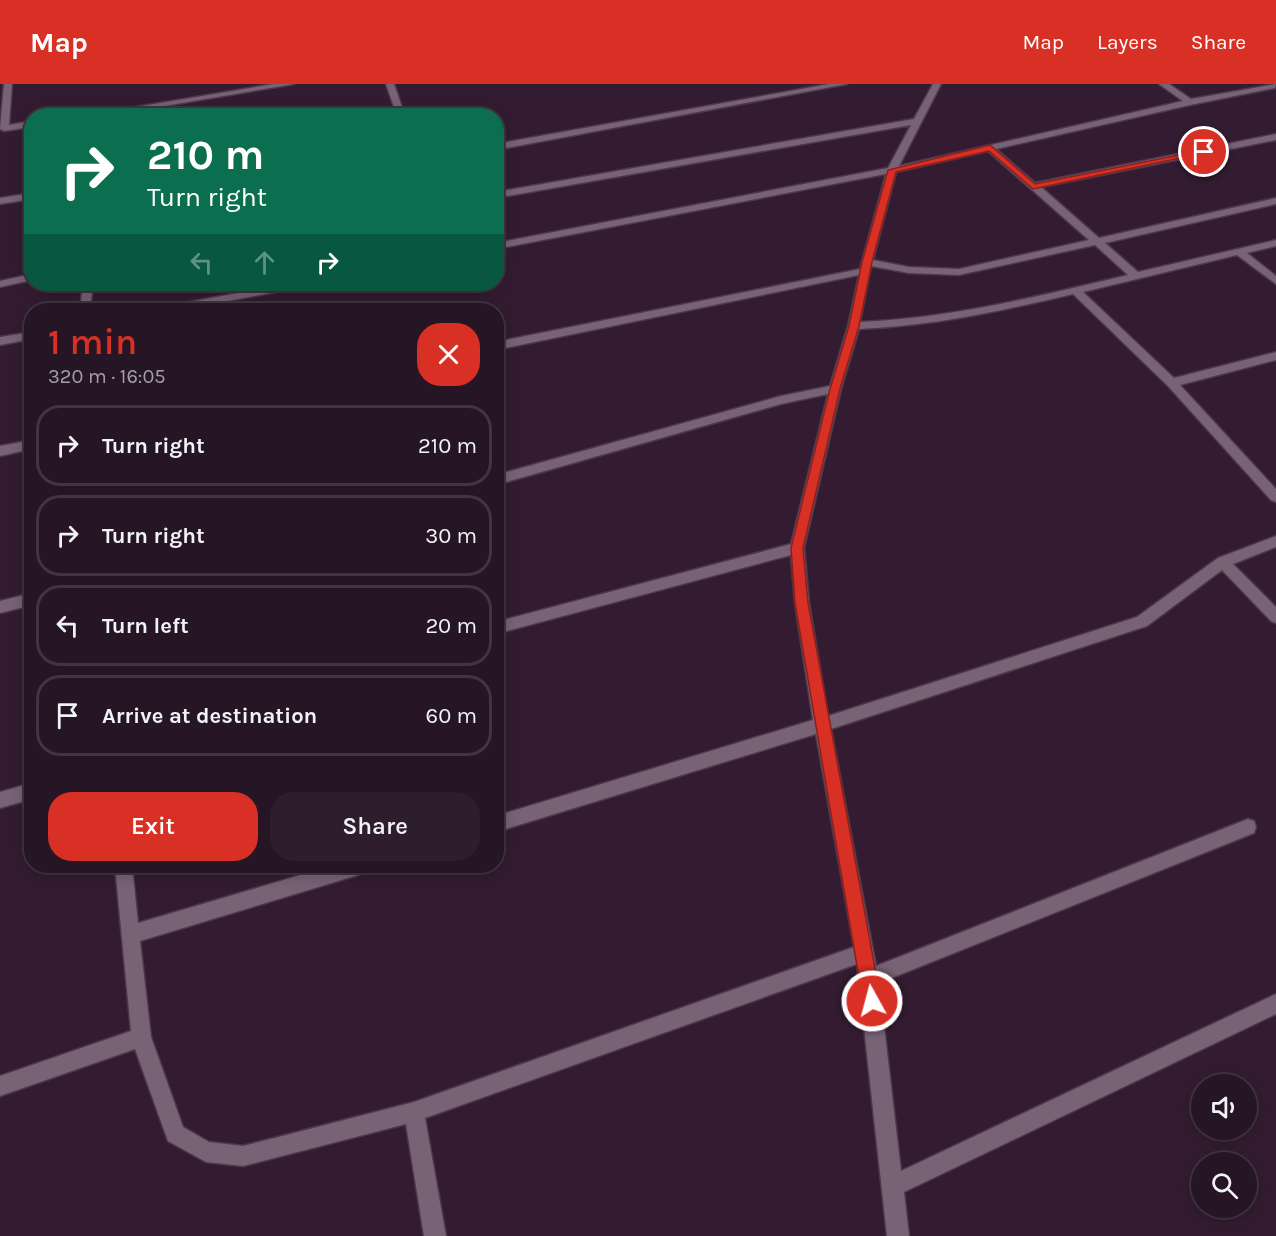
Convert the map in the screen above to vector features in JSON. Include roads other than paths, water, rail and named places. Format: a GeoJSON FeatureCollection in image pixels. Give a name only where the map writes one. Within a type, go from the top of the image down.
{"type":"FeatureCollection","features":[{"type":"Feature","properties":{"kind":"street"},"geometry":{"type":"LineString","coordinates":[[8,84],[2,128],[24,125]]}},
{"type":"Feature","properties":{"kind":"street"},"geometry":{"type":"LineString","coordinates":[[133,108],[290,84]]}},
{"type":"Feature","properties":{"kind":"street"},"geometry":{"type":"LineString","coordinates":[[390,84],[398,108]]}},
{"type":"Feature","properties":{"kind":"street"},"geometry":{"type":"LineString","coordinates":[[504,146],[843,84]]}},
{"type":"Feature","properties":{"kind":"street"},"geometry":{"type":"LineString","coordinates":[[893,1234],[892,1186],[869,978],[822,725],[802,603],[797,548],[835,389],[854,326],[866,267],[892,170],[937,84]]}},
{"type":"Feature","properties":{"kind":"street"},"geometry":{"type":"LineString","coordinates":[[1163,84],[1190,102]]}},
{"type":"Feature","properties":{"kind":"street"},"geometry":{"type":"LineString","coordinates":[[504,244],[892,170],[1190,102],[1274,86]]}},
{"type":"Feature","properties":{"kind":"street"},"geometry":{"type":"LineString","coordinates":[[504,194],[919,121]]}},
{"type":"Feature","properties":{"kind":"street"},"geometry":{"type":"LineString","coordinates":[[1033,186],[1276,137]]}},
{"type":"Feature","properties":{"kind":"street"},"geometry":{"type":"LineString","coordinates":[[990,148],[1136,276]]}},
{"type":"Feature","properties":{"kind":"street"},"geometry":{"type":"LineString","coordinates":[[0,201],[24,197]]}},
{"type":"Feature","properties":{"kind":"street"},"geometry":{"type":"LineString","coordinates":[[504,344],[866,267],[959,272],[1276,201]]}},
{"type":"Feature","properties":{"kind":"street"},"geometry":{"type":"LineString","coordinates":[[854,326],[899,324],[980,313],[1276,243]]}},
{"type":"Feature","properties":{"kind":"street"},"geometry":{"type":"LineString","coordinates":[[1239,252],[1276,281]]}},
{"type":"Feature","properties":{"kind":"street"},"geometry":{"type":"LineString","coordinates":[[0,284],[24,280]]}},
{"type":"Feature","properties":{"kind":"street"},"geometry":{"type":"LineString","coordinates":[[1076,290],[1172,383],[1276,497]]}},
{"type":"Feature","properties":{"kind":"street"},"geometry":{"type":"LineString","coordinates":[[200,303],[265,291]]}},
{"type":"Feature","properties":{"kind":"street"},"geometry":{"type":"LineString","coordinates":[[0,341],[24,336]]}},
{"type":"Feature","properties":{"kind":"street"},"geometry":{"type":"LineString","coordinates":[[1172,383],[1276,356]]}},
{"type":"Feature","properties":{"kind":"street"},"geometry":{"type":"LineString","coordinates":[[504,478],[781,400],[835,389]]}},
{"type":"Feature","properties":{"kind":"street"},"geometry":{"type":"LineString","coordinates":[[0,451],[24,446]]}},
{"type":"Feature","properties":{"kind":"street"},"geometry":{"type":"LineString","coordinates":[[504,822],[822,725],[1142,622],[1223,562],[1276,541]]}},
{"type":"Feature","properties":{"kind":"street"},"geometry":{"type":"LineString","coordinates":[[504,626],[797,548]]}},
{"type":"Feature","properties":{"kind":"street"},"geometry":{"type":"LineString","coordinates":[[1223,562],[1276,617]]}},
{"type":"Feature","properties":{"kind":"street"},"geometry":{"type":"LineString","coordinates":[[0,607],[24,601]]}},
{"type":"Feature","properties":{"kind":"street"},"geometry":{"type":"LineString","coordinates":[[0,800],[24,793]]}},
{"type":"Feature","properties":{"kind":"street"},"geometry":{"type":"LineString","coordinates":[[869,978],[1248,827]]}},
{"type":"Feature","properties":{"kind":"street"},"geometry":{"type":"LineString","coordinates":[[124,873],[141,1037],[175,1134],[206,1152],[243,1156],[414,1112],[865,952]]}},
{"type":"Feature","properties":{"kind":"street"},"geometry":{"type":"LineString","coordinates":[[129,935],[335,873]]}},
{"type":"Feature","properties":{"kind":"street"},"geometry":{"type":"LineString","coordinates":[[892,1186],[1276,1004]]}},
{"type":"Feature","properties":{"kind":"street"},"geometry":{"type":"LineString","coordinates":[[0,1086],[141,1037]]}},
{"type":"Feature","properties":{"kind":"street"},"geometry":{"type":"LineString","coordinates":[[414,1112],[435,1236]]}}]}
